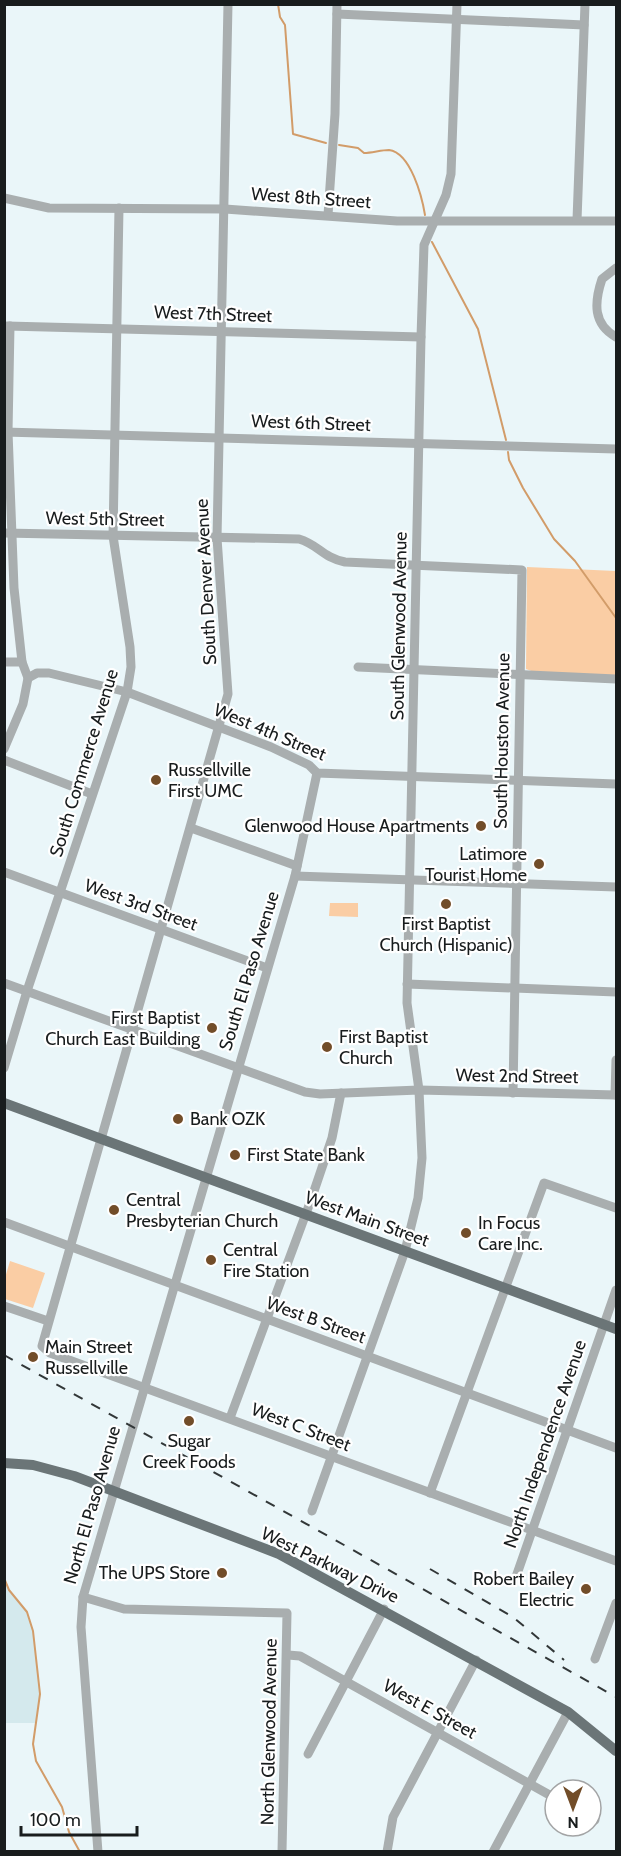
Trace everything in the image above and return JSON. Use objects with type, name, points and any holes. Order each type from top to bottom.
[{"type":"main road","name":"West Main Street","points":[[4,1103],[616,1329]]},
{"type":"main road","name":"West Parkway Drive","points":[[4,1463],[52,1469],[279,1554],[384,1609],[568,1712],[616,1751]]},
{"type":"street","name":"South Denver Avenue","points":[[48,1321],[228,694],[229,679],[217,538],[228,4]]},
{"type":"street","name":"South Glenwood Avenue","points":[[405,1251],[418,1198],[422,1158],[419,1090],[407,1003],[407,984],[424,245],[446,195],[451,174],[457,4]]},
{"type":"street","points":[[577,220],[585,4]]},
{"type":"street","points":[[328,215],[335,114],[337,9],[584,25]]},
{"type":"street","name":"West 8th Street","points":[[4,198],[49,208],[225,209],[397,221],[616,221]]},
{"type":"street","name":"South Commerce Avenue","points":[[4,1068],[27,991],[127,692],[131,667],[113,536],[118,208]]},
{"type":"street","points":[[616,268],[602,279],[596,304],[598,318],[603,327],[616,337]]},
{"type":"street","points":[[4,749],[23,704],[28,678],[22,662],[9,533],[6,432],[7,326]]},
{"type":"street","name":"West 7th Street","points":[[7,326],[421,337]]},
{"type":"street","name":"West 6th Street","points":[[6,432],[218,436],[616,449]]},
{"type":"street","name":"West 5th Street","points":[[9,533],[299,539],[310,542],[330,559],[522,570]]},
{"type":"street","name":"South Houston Avenue","points":[[513,1093],[522,570]]},
{"type":"street","points":[[4,662],[22,662]]},
{"type":"street","points":[[358,667],[616,679]]},
{"type":"street","name":"West 4th Street","points":[[28,678],[37,673],[49,673],[127,692],[272,747],[309,765],[317,774],[616,783]]},
{"type":"street","points":[[4,760],[92,794]]},
{"type":"street","name":"South El Paso Avenue","points":[[205,1177],[296,871],[317,774]]},
{"type":"street","points":[[190,828],[296,871],[616,887]]},
{"type":"street","name":"West 3rd Street","points":[[4,872],[267,968]]},
{"type":"street","name":"West 2nd Street","points":[[4,983],[305,1092],[419,1090],[616,1095]]},
{"type":"street","points":[[407,984],[616,992]]},
{"type":"street","points":[[616,1060],[616,1095]]},
{"type":"street","points":[[230,1418],[332,1138],[341,1093]]},
{"type":"street","name":"North El Paso Avenue","points":[[98,1851],[81,1627],[83,1597],[205,1177]]},
{"type":"street","points":[[430,1493],[544,1183],[616,1208]]},
{"type":"street","name":"West B Street","points":[[4,1222],[616,1448]]},
{"type":"street","points":[[312,1511],[405,1251]]},
{"type":"street","name":"North Independence Avenue","points":[[517,1574],[616,1290]]},
{"type":"street","points":[[4,1306],[48,1321]]},
{"type":"street","name":"West C Street","points":[[48,1321],[42,1346],[50,1353],[616,1561]]},
{"type":"street","name":"North Glenwood Avenue","points":[[83,1597],[124,1609],[287,1613],[288,1655],[282,1851]]},
{"type":"street","points":[[595,1659],[616,1603]]},
{"type":"street","points":[[308,1754],[384,1609]]},
{"type":"street","name":"West E Street","points":[[288,1655],[300,1656],[345,1680],[543,1791]]},
{"type":"street","points":[[387,1851],[393,1817],[476,1660]]},
{"type":"street","points":[[492,1851],[568,1712]]},
{"type":"shaded area","points":[[527,567],[616,571],[616,676],[534,672],[526,669]]},
{"type":"shaded area","points":[[330,903],[358,903],[358,917],[329,916]]},
{"type":"shaded area","points":[[10,1261],[45,1273],[33,1308],[5,1299],[5,1278]]},
{"type":"shaded area","points":[[4,1578],[9,1590],[27,1612],[33,1631],[40,1694],[36,1723],[5,1723]]},
{"type":"waterway","points":[[278,4],[280,17],[285,25],[293,134],[326,143]]},
{"type":"waterway","points":[[339,145],[358,148],[364,153],[389,150],[397,153],[414,177],[425,215]]},
{"type":"waterway","points":[[432,242],[478,329],[506,440]]},
{"type":"waterway","points":[[508,452],[509,460],[523,488],[554,539],[575,561],[616,618]]},
{"type":"waterway","points":[[4,1578],[9,1590],[27,1612],[33,1631],[40,1694],[33,1744],[36,1761],[62,1807],[69,1832],[80,1852]]},
{"type":"railway","points":[[4,1355],[616,1697]]},
{"type":"railway","points":[[430,1569],[513,1617],[564,1660]]},
{"type":"place","name":"Russellville First UMC","points":[[156,780]]},
{"type":"place","name":"Glenwood House Apartments","points":[[481,826]]},
{"type":"place","name":"Latimore Tourist Home","points":[[539,864]]},
{"type":"place","name":"First Baptist Church (Hispanic)","points":[[446,904]]},
{"type":"place","name":"First Baptist Church East Building","points":[[212,1028]]},
{"type":"place","name":"First Baptist Church","points":[[327,1047]]},
{"type":"place","name":"Bank OZK","points":[[178,1119]]},
{"type":"place","name":"First State Bank","points":[[235,1155]]},
{"type":"place","name":"Central Presbyterian Church","points":[[114,1210]]},
{"type":"place","name":"In Focus Care Inc.","points":[[466,1233]]},
{"type":"place","name":"Central Fire Station","points":[[211,1260]]},
{"type":"place","name":"Main Street Russellville","points":[[33,1357]]},
{"type":"place","name":"Sugar Creek Foods","points":[[189,1421]]},
{"type":"place","name":"The UPS Store","points":[[222,1573]]},
{"type":"place","name":"Robert Bailey Electric","points":[[586,1589]]}]
